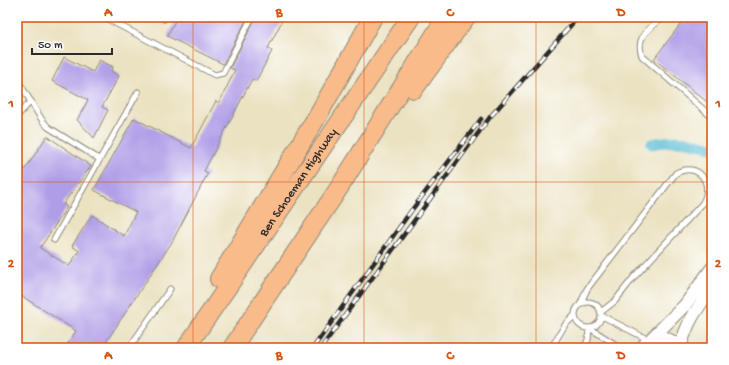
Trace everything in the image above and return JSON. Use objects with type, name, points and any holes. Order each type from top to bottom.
[{"type":"highway","points":[[176,348],[318,115],[373,17]]},
{"type":"highway","name":"Ben Schoeman Highway","points":[[186,348],[411,17]]},
{"type":"highway","points":[[339,188],[466,17]]},
{"type":"highway","points":[[232,348],[339,188],[445,19]]},
{"type":"street","points":[[648,342],[685,305],[712,268]]},
{"type":"street","points":[[648,342],[665,338],[671,340],[679,348],[686,326],[712,288]]},
{"type":"lane","points":[[107,17],[111,21],[216,75],[223,73],[252,17]]},
{"type":"lane","points":[[662,17],[640,41],[639,48],[642,56],[712,116]]},
{"type":"lane","points":[[17,79],[42,120],[48,127],[99,159]]},
{"type":"lane","points":[[54,240],[138,92]]},
{"type":"lane","points":[[17,116],[31,101]]},
{"type":"lane","points":[[551,348],[565,325],[575,316],[587,289],[676,173],[683,169],[691,169],[698,172],[707,184],[708,192],[702,204],[634,277],[615,301],[602,314],[599,324],[590,329]]},
{"type":"lane","points":[[129,348],[170,289]]},
{"type":"lane","points":[[580,305],[588,302],[592,303],[599,308],[602,314],[648,342]]},
{"type":"lane","points":[[575,316],[581,327],[590,329],[621,348]]},
{"type":"lane","points":[[584,348],[588,340],[590,329]]},
{"type":"building","points":[[177,17],[248,17],[223,64],[167,36]]},
{"type":"building","points":[[256,17],[284,17],[268,48],[272,51],[256,81],[252,79],[204,171],[208,173],[172,242],[102,348],[65,348],[76,331],[17,293],[17,175],[20,177],[47,136],[91,166],[63,204],[67,207],[40,248],[69,266],[79,251],[72,246],[92,215],[124,236],[136,212],[94,190],[134,118],[191,148],[216,101],[219,103],[235,70],[230,68]]},
{"type":"building","points":[[686,17],[712,17],[712,106],[654,59]]},
{"type":"building","points":[[64,57],[93,72],[99,60],[113,67],[111,71],[119,76],[102,107],[108,110],[94,138],[77,120],[88,100],[52,81]]},
{"type":"waterway","points":[[652,144],[682,142],[712,148]]},
{"type":"railway","points":[[321,348],[490,117],[578,17]]},
{"type":"railway","points":[[313,348],[411,211],[481,119]]}]
